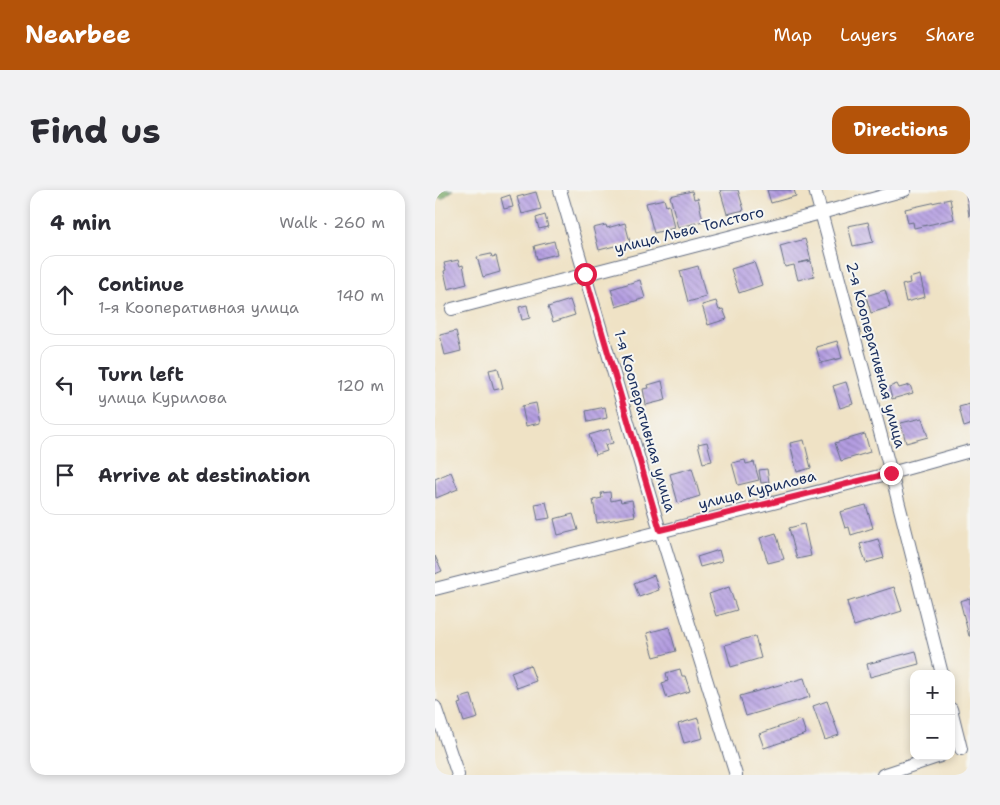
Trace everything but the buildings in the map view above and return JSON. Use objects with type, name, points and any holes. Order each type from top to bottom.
[{"type":"street","name":"1-я Кооперативная улица","points":[[560,190],[660,530],[736,775]]},
{"type":"street","name":"2-я Кооперативная улица","points":[[815,190],[891,473],[941,670]]},
{"type":"street","name":"улица Льва Толстого","points":[[452,309],[905,190]]},
{"type":"street","name":"улица Курилова","points":[[435,589],[660,530],[891,473],[970,451]]},
{"type":"street","points":[[435,707],[458,775]]},
{"type":"street","points":[[952,715],[961,750]]},
{"type":"street","points":[[883,775],[929,760]]},
{"type":"green space","points":[[435,190],[453,190],[442,199],[435,195]]},
{"type":"route","points":[[585,274],[660,530],[891,473]]}]
